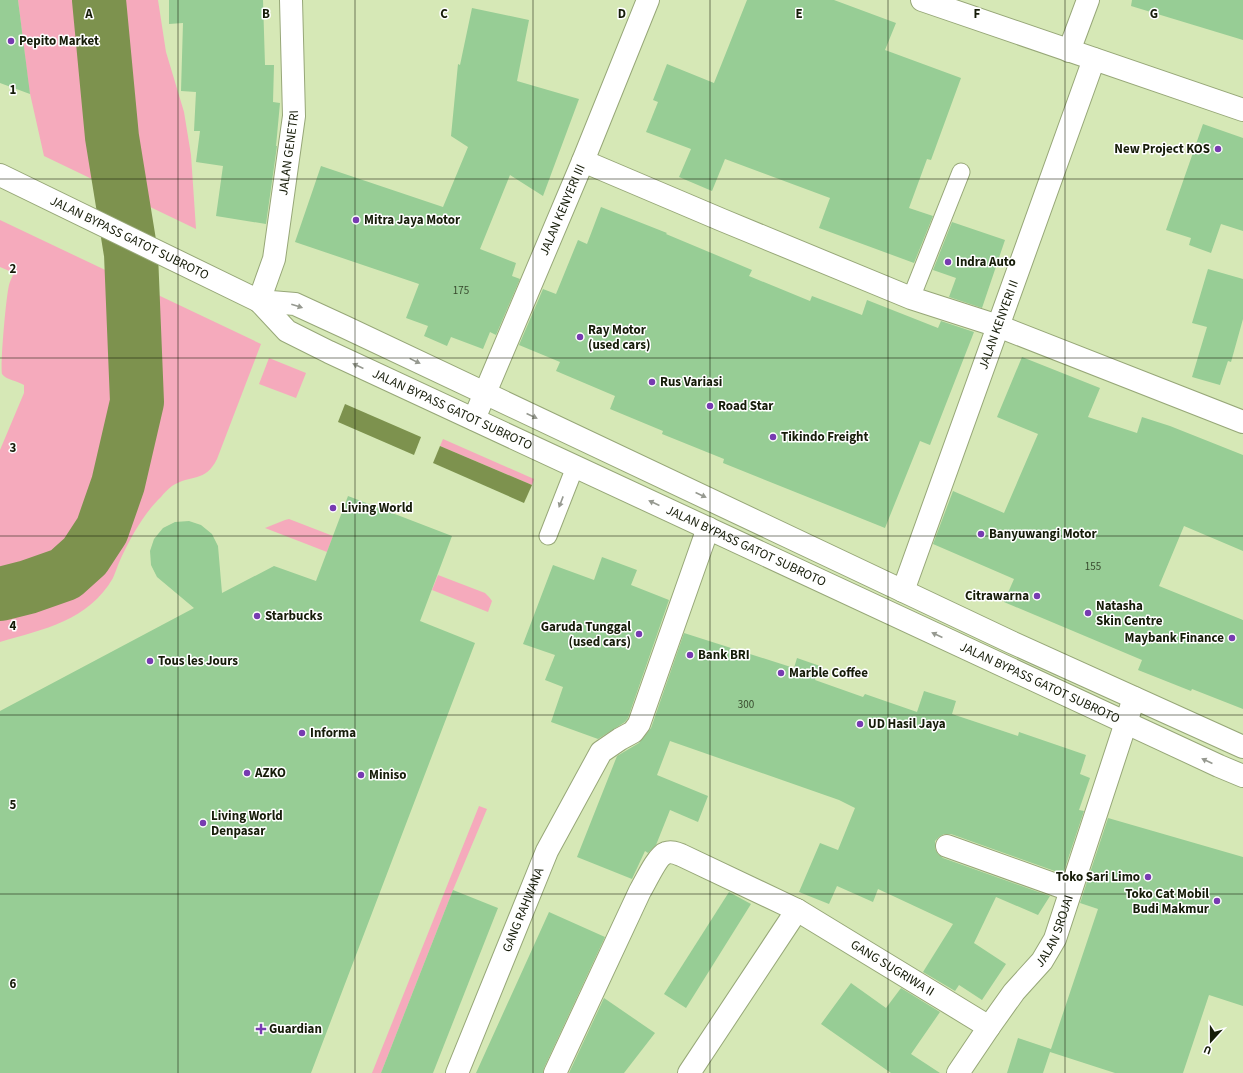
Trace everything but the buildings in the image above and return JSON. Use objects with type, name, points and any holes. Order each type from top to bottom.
[{"type":"main road","name":"JALAN GENETRI","points":[[259,301],[274,259],[294,116],[290,0]]},
{"type":"main road","name":"JALAN KENYERI III","points":[[474,419],[583,161],[648,0]]},
{"type":"main road","points":[[922,0],[1243,110]]},
{"type":"main road","points":[[1069,51],[1088,0]]},
{"type":"main road","name":"JALAN KENYERI II","points":[[904,591],[1094,59]]},
{"type":"main road","points":[[583,161],[911,298],[998,326],[1243,422]]},
{"type":"main road","name":"JALAN BYPASS GATOT SUBROTO","points":[[3,177],[259,301],[295,304],[904,591],[1243,747]]},
{"type":"main road","name":"JALAN BYPASS GATOT SUBROTO","points":[[259,301],[286,331],[411,391],[1243,776]]},
{"type":"main road","name":"GANG RAHWANA","points":[[457,1073],[547,851],[601,752],[633,732],[639,724],[708,528]]},
{"type":"main road","name":"JALAN SROJAI","points":[[958,1073],[989,1026],[1014,992],[1042,960],[1055,939],[1134,698]]},
{"type":"main road","points":[[947,846],[1070,890]]},
{"type":"main road","name":"GANG SUGRIWA II","points":[[555,1073],[640,891],[652,868],[664,853],[674,852],[681,855],[797,910],[989,1026]]},
{"type":"main road","points":[[689,1073],[797,910]]},
{"type":"lane","points":[[911,298],[961,172]]},
{"type":"lane","points":[[548,536],[575,467]]},
{"type":"shaded area","points":[[18,0],[158,0],[166,52],[184,112],[191,155],[196,229],[44,156],[29,89]]},
{"type":"shaded area","points":[[0,220],[261,344],[217,459],[212,467],[208,472],[202,475],[179,482],[172,486],[155,503],[134,534],[120,560],[113,578],[103,593],[78,614],[64,621],[33,633],[0,642],[0,450],[24,393],[24,385],[6,378],[2,374],[6,303],[10,280],[14,273],[0,267]]},
{"type":"shaded area","points":[[269,358],[306,373],[296,398],[259,384]]},
{"type":"shaded area","points":[[345,404],[421,437],[414,455],[338,422]]},
{"type":"shaded area","points":[[443,439],[534,479],[532,485],[440,446]]},
{"type":"shaded area","points":[[440,446],[532,485],[524,503],[433,463]]},
{"type":"shaded area","points":[[289,519],[333,536],[327,552],[265,528]]},
{"type":"shaded area","points":[[438,575],[485,593],[492,601],[488,612],[432,590]]},
{"type":"shaded area","points":[[479,806],[487,809],[453,890],[381,1073],[372,1073]]},
{"type":"waterway","points":[[0,594],[28,587],[65,574],[85,556],[102,530],[118,484],[137,402],[131,254],[112,137],[99,0]]},
{"type":"place","name":"Pepito Market","points":[[11,41]]},
{"type":"place","name":"New Project KOS","points":[[1218,149]]},
{"type":"place","name":"Mitra Jaya Motor","points":[[356,220]]},
{"type":"place","name":"Indra Auto","points":[[948,262]]},
{"type":"place","name":"Ray Motor (used cars)","points":[[580,337]]},
{"type":"place","name":"Rus Variasi","points":[[652,382]]},
{"type":"place","name":"Road Star","points":[[710,406]]},
{"type":"place","name":"Tikindo Freight","points":[[773,437]]},
{"type":"place","name":"Living World","points":[[333,508]]},
{"type":"place","name":"Banyuwangi Motor","points":[[981,534]]},
{"type":"place","name":"Citrawarna","points":[[1037,596]]},
{"type":"place","name":"Natasha Skin Centre","points":[[1088,613]]},
{"type":"place","name":"Starbucks","points":[[257,616]]},
{"type":"place","name":"Garuda Tunggal (used cars)","points":[[639,634]]},
{"type":"place","name":"Maybank Finance","points":[[1232,638]]},
{"type":"place","name":"Bank BRI","points":[[690,655]]},
{"type":"place","name":"Tous les Jours","points":[[150,661]]},
{"type":"place","name":"Marble Coffee","points":[[781,673]]},
{"type":"place","name":"UD Hasil Jaya","points":[[860,724]]},
{"type":"place","name":"Informa","points":[[302,733]]},
{"type":"place","name":"AZKO","points":[[247,773]]},
{"type":"place","name":"Miniso","points":[[361,775]]},
{"type":"place","name":"Living World Denpasar","points":[[203,823]]},
{"type":"place","name":"Toko Sari Limo","points":[[1148,877]]},
{"type":"place","name":"Toko Cat Mobil Budi Makmur","points":[[1217,901]]},
{"type":"place","name":"Guardian","points":[[261,1029]]}]
